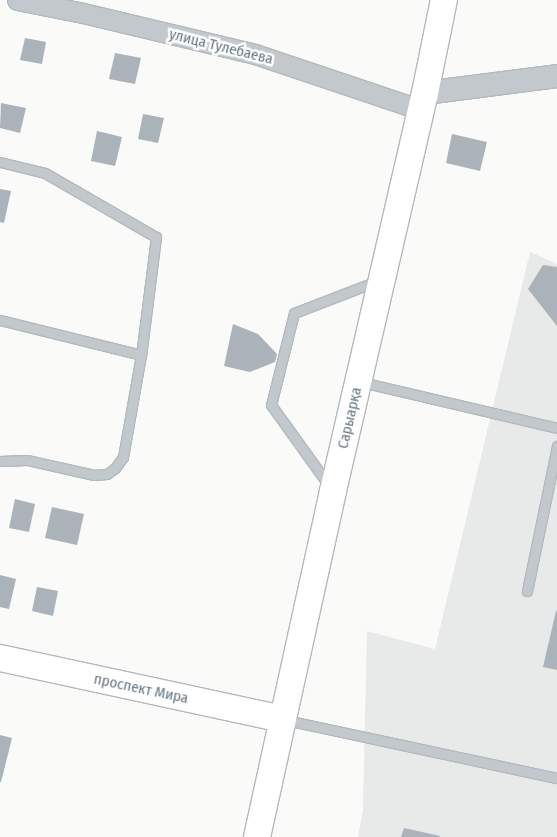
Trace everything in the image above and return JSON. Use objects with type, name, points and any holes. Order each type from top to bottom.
[{"type":"main road","name":"Сарыарқа","points":[[257,837],[333,491],[423,101],[444,0]]},
{"type":"main road","name":"проспект Мира","points":[[0,658],[283,719]]},
{"type":"street","name":"улица Тулебаева","points":[[16,0],[83,13],[256,54],[423,101]]},
{"type":"street","points":[[423,101],[557,76]]},
{"type":"lane","points":[[0,162],[45,173],[156,237],[141,355],[123,457],[116,468],[106,474],[94,475],[27,460],[0,461]]},
{"type":"lane","points":[[333,491],[272,405],[294,313],[383,279]]},
{"type":"lane","points":[[0,320],[141,355]]},
{"type":"lane","points":[[359,382],[557,428]]},
{"type":"lane","points":[[527,591],[557,446]]},
{"type":"lane","points":[[283,719],[557,778]]},
{"type":"shaded area","points":[[530,252],[557,264],[557,837],[358,837],[363,811],[367,631],[435,649]]},
{"type":"building","points":[[25,38],[46,42],[42,64],[20,60]]},
{"type":"building","points":[[115,53],[141,58],[135,84],[109,79]]},
{"type":"building","points":[[1,103],[26,108],[20,133],[0,128]]},
{"type":"building","points":[[143,114],[164,118],[158,143],[138,139]]},
{"type":"building","points":[[97,131],[122,137],[115,166],[91,161]]},
{"type":"building","points":[[452,134],[487,142],[480,171],[446,163]]},
{"type":"building","points":[[0,189],[11,191],[4,223],[0,222]]},
{"type":"building","points":[[543,265],[557,267],[557,326],[528,289]]},
{"type":"building","points":[[233,324],[258,334],[277,354],[275,362],[250,372],[224,366]]},
{"type":"building","points":[[15,499],[35,504],[29,532],[9,528]]},
{"type":"building","points":[[52,507],[84,514],[77,545],[45,538]]},
{"type":"building","points":[[0,575],[16,579],[9,609],[0,607]]},
{"type":"building","points":[[37,587],[58,591],[53,616],[32,611]]},
{"type":"building","points":[[557,611],[557,670],[543,667]]},
{"type":"building","points":[[0,735],[12,738],[1,782],[0,782]]},
{"type":"building","points":[[404,828],[440,836],[440,837],[401,837]]}]
